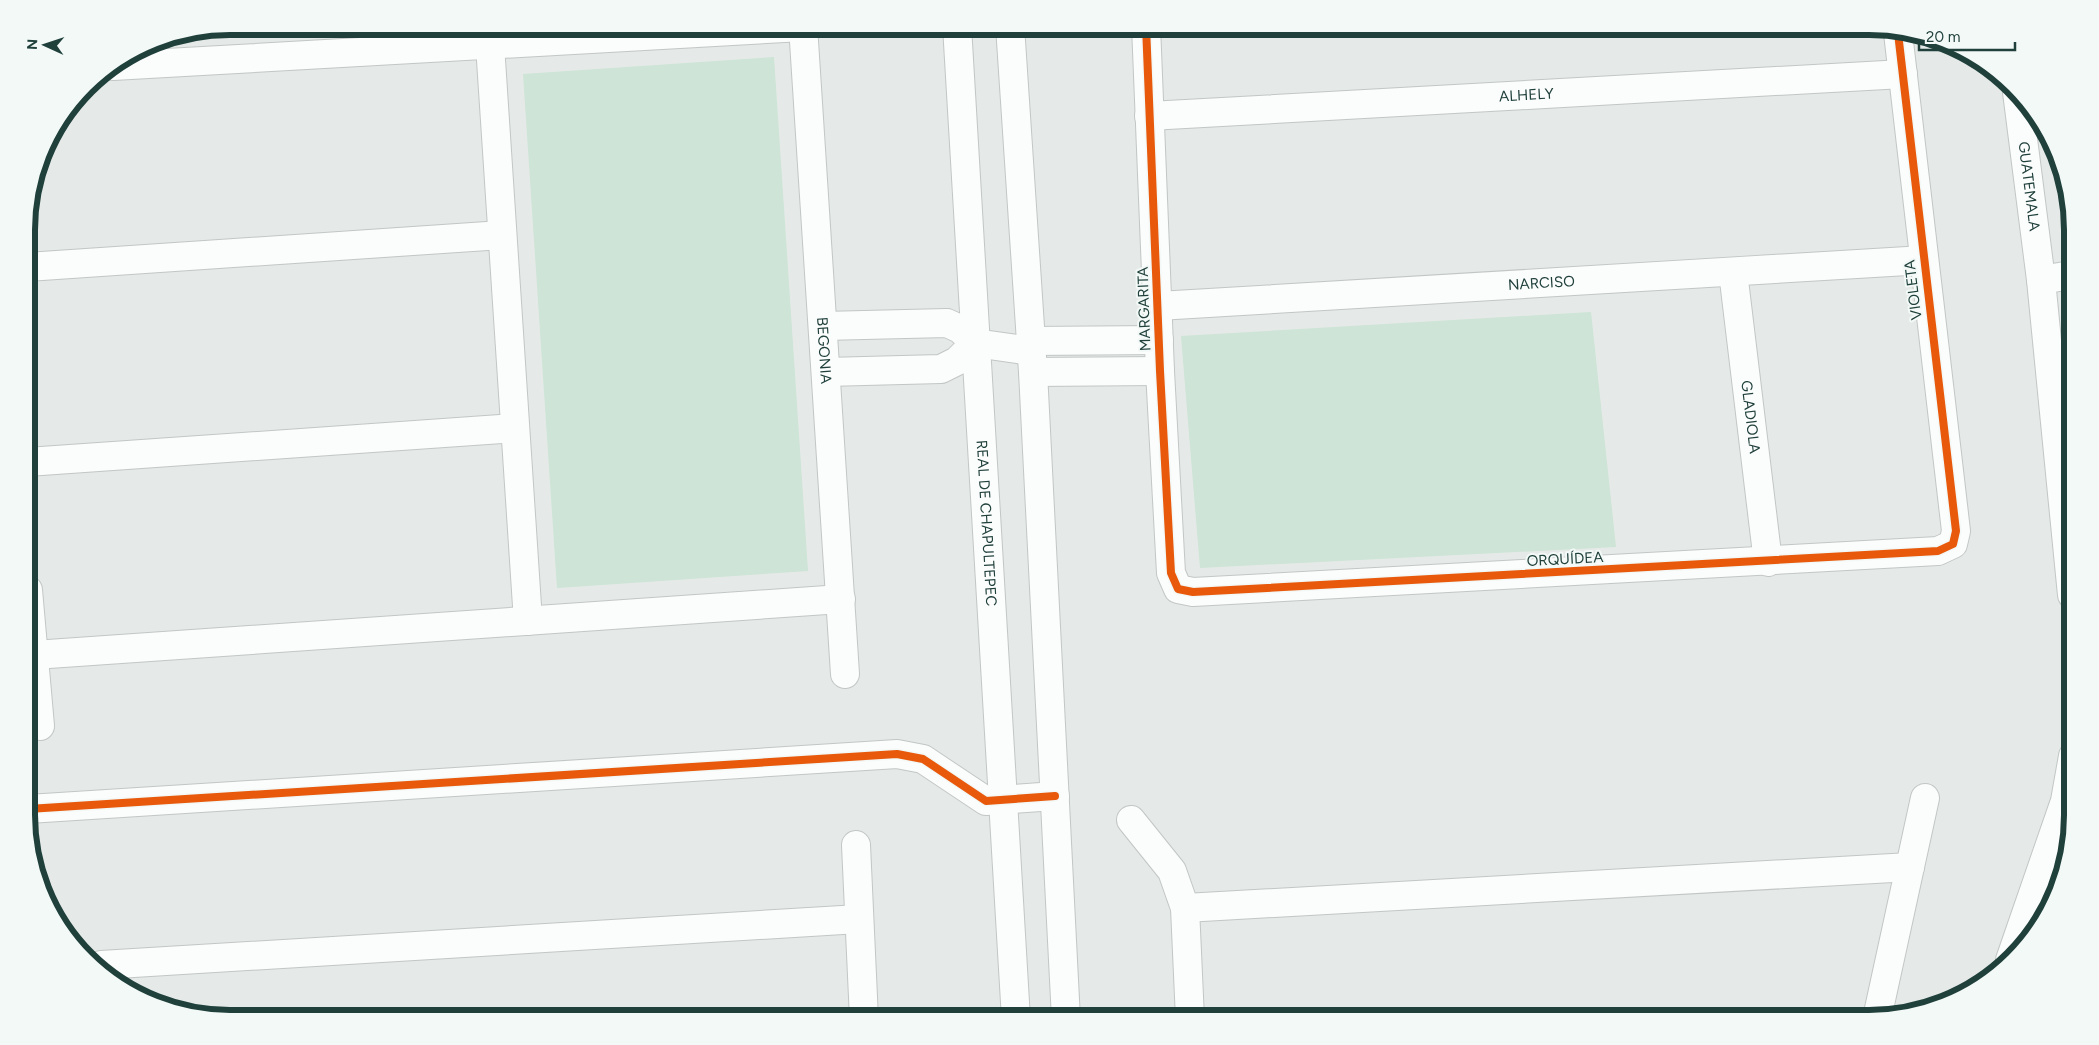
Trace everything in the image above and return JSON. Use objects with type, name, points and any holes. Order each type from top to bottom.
[{"type":"street","points":[[126,65],[655,35]]},
{"type":"street","name":"BEGONIA","points":[[804,35],[845,674]]},
{"type":"street","name":"REAL DE CHAPULTEPEC","points":[[958,35],[1016,1010]]},
{"type":"street","points":[[1011,35],[1032,355],[1066,1010]]},
{"type":"street","name":"MARGARITA","points":[[1146,35],[1160,371],[1171,573],[1178,589]]},
{"type":"street","name":"VIOLETA","points":[[1899,38],[1956,531],[1953,544]]},
{"type":"street","points":[[490,45],[528,621]]},
{"type":"street","name":"ALHELY","points":[[1149,116],[1903,74]]},
{"type":"street","name":"GUATEMALA","points":[[2019,104],[2041,280],[2064,514]]},
{"type":"street","points":[[35,266],[502,235]]},
{"type":"street","name":"NARCISO","points":[[1158,306],[1924,260]]},
{"type":"street","name":"GLADIOLA","points":[[1733,272],[1768,562]]},
{"type":"street","points":[[2041,280],[2064,276]]},
{"type":"street","points":[[823,326],[947,323],[960,329],[975,344],[1032,355],[1160,371]]},
{"type":"street","points":[[1032,355],[1159,340]]},
{"type":"street","points":[[826,372],[940,369],[957,361],[975,344]]},
{"type":"street","points":[[35,461],[515,428]]},
{"type":"street","name":"ORQUÍDEA","points":[[1178,589],[1193,592],[1768,562],[1938,551],[1953,544]]},
{"type":"street","points":[[35,656],[841,599]]},
{"type":"street","points":[[35,668],[40,726]]},
{"type":"street","points":[[35,809],[898,754],[923,759],[986,801],[1054,796]]},
{"type":"street","points":[[1879,1010],[1925,798]]},
{"type":"street","points":[[2015,945],[2064,801]]},
{"type":"street","points":[[1131,820],[1172,871],[1185,908],[1190,1010]]},
{"type":"street","points":[[856,845],[864,1010]]},
{"type":"street","points":[[1185,908],[1910,867]]},
{"type":"street","points":[[104,965],[859,919]]},
{"type":"green space","points":[[774,57],[808,571],[557,588],[523,74]]},
{"type":"green space","points":[[1591,312],[1616,547],[1200,568],[1181,336]]},
{"type":"cycle path","points":[[1146,35],[1160,371],[1171,573],[1178,589],[1193,592],[1938,551],[1953,544],[1956,531],[1899,38]]},
{"type":"cycle path","points":[[35,809],[897,754],[923,759],[986,801],[1055,796]]}]
